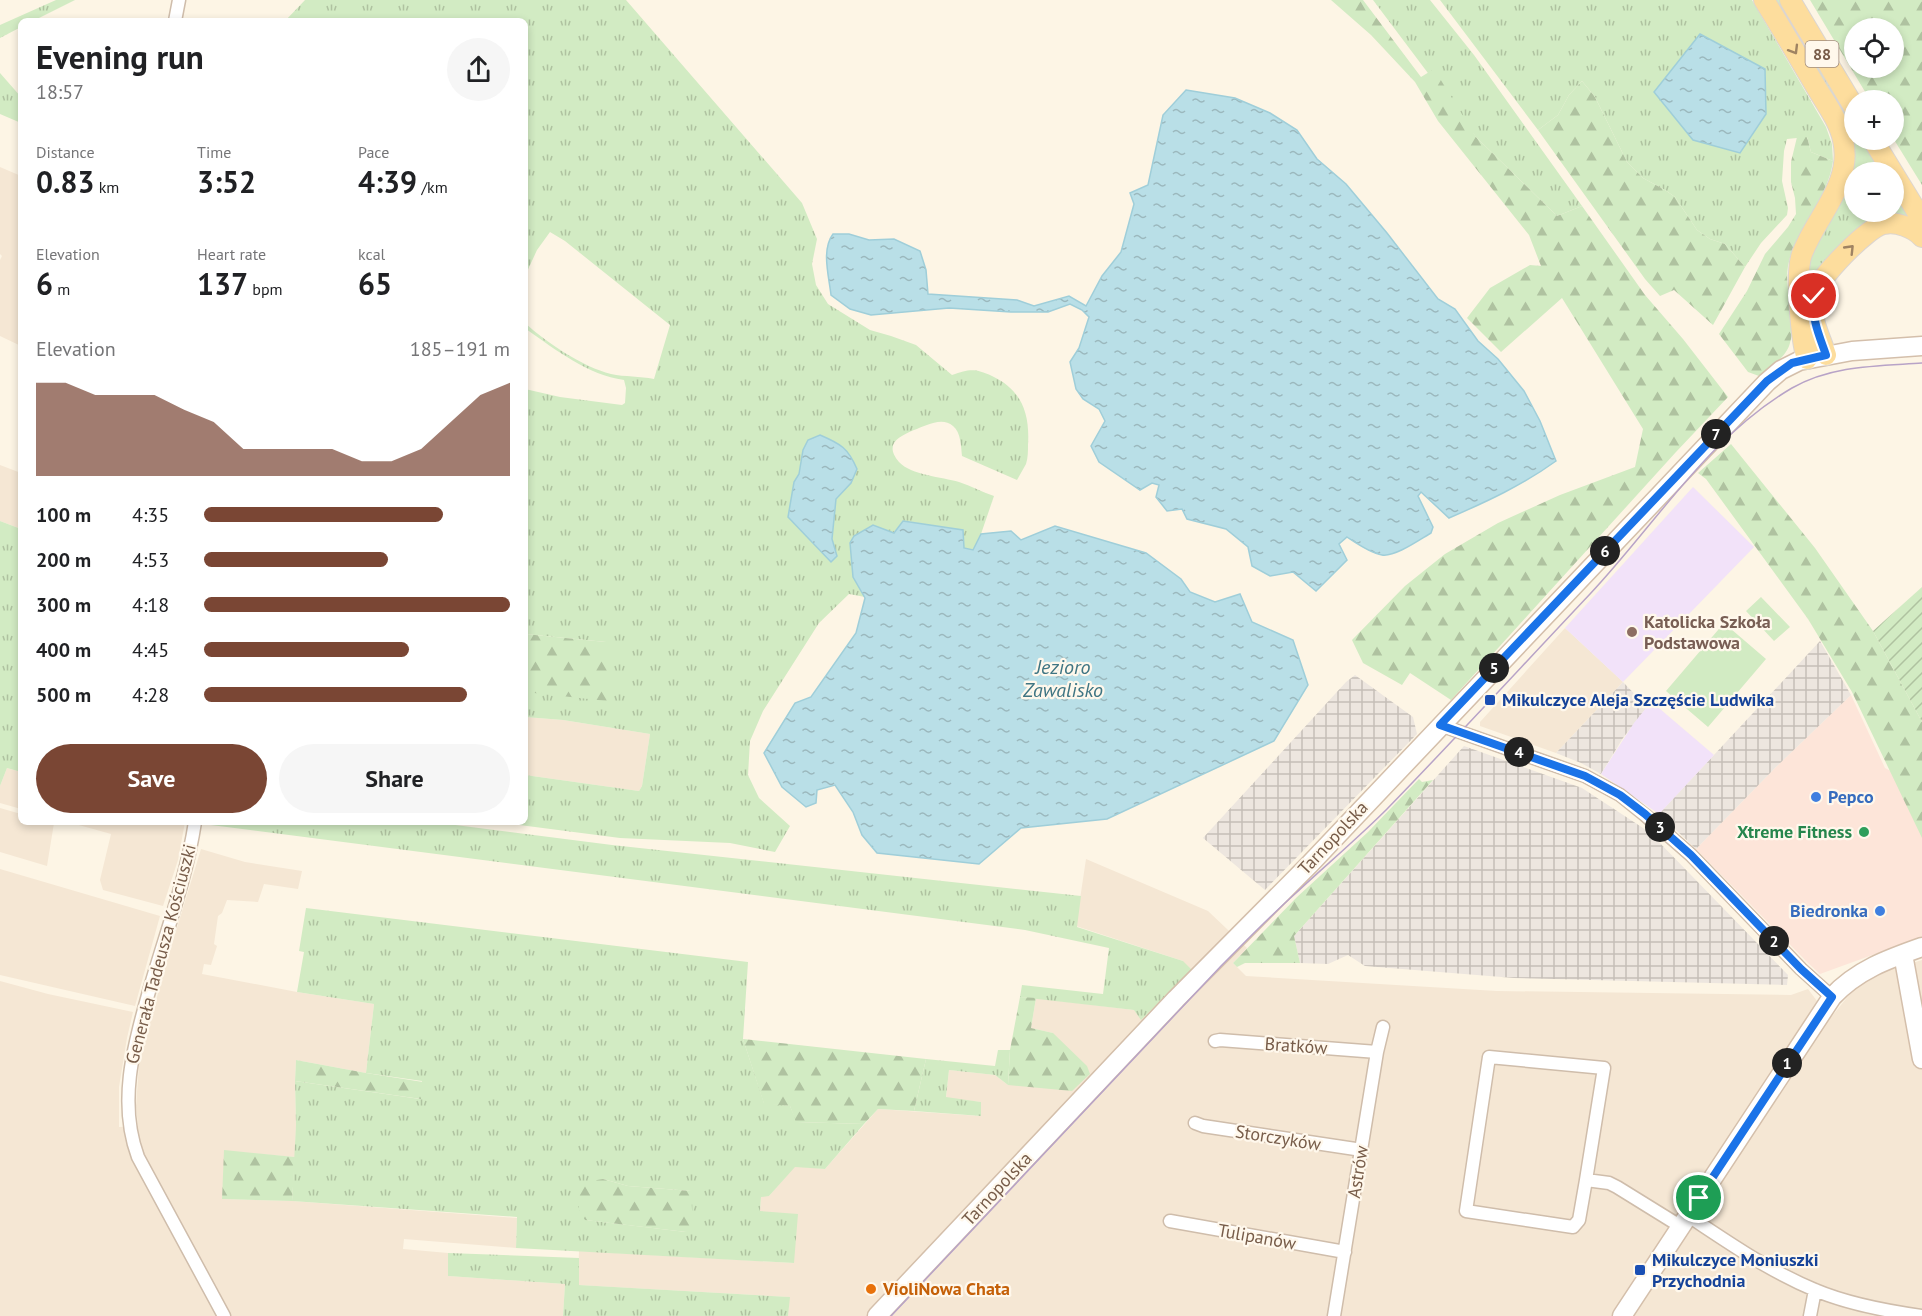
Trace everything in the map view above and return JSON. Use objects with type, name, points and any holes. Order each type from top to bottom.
[{"type":"main road","points":[[1764,0],[1830,110],[1844,141],[1844,168],[1838,187],[1805,247],[1799,265],[1803,333],[1799,361],[1852,351],[1922,346]]},
{"type":"main road","name":"88","points":[[1790,0],[1844,90]]},
{"type":"main road","name":"88","points":[[1803,0],[1857,90]]},
{"type":"main road","points":[[1879,150],[1922,220]]},
{"type":"main road","points":[[1893,150],[1922,198]]},
{"type":"main road","points":[[1826,355],[1814,322],[1812,305],[1817,286],[1824,277],[1869,230],[1884,223],[1900,224],[1922,237]]},
{"type":"main road","name":"Tarnopolska","points":[[877,1316],[1208,965],[1284,890],[1738,410],[1773,376],[1799,361]]},
{"type":"main road","points":[[1622,1316],[1832,997],[1854,976],[1922,947]]},
{"type":"main road","points":[[1903,954],[1922,1059]]},
{"type":"street","points":[[176,18],[179,0]]},
{"type":"street","points":[[1440,725],[1585,776],[1620,795],[1691,855],[1801,969],[1832,997]]},
{"type":"street","name":"Generała Tadeusza Kościuszki","points":[[194,825],[187,863],[136,1037],[129,1075],[129,1111],[132,1136],[138,1157],[224,1316]]},
{"type":"street","name":"Astrów","points":[[1334,1316],[1383,1027]]},
{"type":"street","name":"Bratków","points":[[1215,1041],[1377,1052]]},
{"type":"street","points":[[1489,1057],[1604,1068],[1586,1180],[1579,1220],[1573,1227],[1466,1211],[1489,1057]]},
{"type":"street","name":"Storczyków","points":[[1195,1123],[1362,1150]]},
{"type":"street","points":[[1586,1180],[1609,1183],[1815,1290],[1877,1309],[1922,1316]]},
{"type":"street","name":"Tulipanów","points":[[1170,1221],[1345,1252]]},
{"type":"street","points":[[1810,1316],[1815,1290]]},
{"type":"shaded area","points":[[0,167],[18,175],[18,345],[0,336],[0,260],[2,256],[0,254]]},
{"type":"shaded area","points":[[0,465],[18,472],[18,528],[0,521]]},
{"type":"shaded area","points":[[1693,487],[1754,547],[1623,682],[1565,628]]},
{"type":"shaded area","points":[[1565,628],[1623,682],[1556,753],[1480,726],[1480,722]]},
{"type":"shaded area","points":[[1820,641],[1851,695],[1696,849],[1659,814]]},
{"type":"shaded area","points":[[1355,675],[1413,717],[1417,734],[1265,890],[1203,838],[1346,682]]},
{"type":"shaded area","points":[[1623,682],[1647,707],[1623,738],[1601,774],[1556,753]]},
{"type":"shaded area","points":[[1851,695],[1885,768],[1908,780],[1922,809],[1922,937],[1820,974],[1696,849]]},
{"type":"shaded area","points":[[1653,703],[1714,755],[1659,814],[1601,774],[1634,723]]},
{"type":"shaded area","points":[[528,717],[563,720],[650,734],[642,786],[639,791],[528,775]]},
{"type":"shaded area","points":[[1464,746],[1582,788],[1643,828],[1788,975],[1787,985],[1514,978],[1365,966],[1348,955],[1328,964],[1300,963],[1294,936]]},
{"type":"shaded area","points":[[7,768],[18,771],[18,808],[0,803],[0,786]]},
{"type":"shaded area","points":[[0,808],[18,813],[18,825],[54,825],[47,866],[0,852]]},
{"type":"shaded area","points":[[79,825],[184,825],[178,860],[163,906],[103,890],[100,880],[111,834]]},
{"type":"shaded area","points":[[201,849],[245,862],[302,871],[298,889],[264,884],[258,902],[227,900],[222,913],[218,916],[214,944],[217,946],[211,965],[204,964],[202,974],[374,1004],[366,1073],[296,1060],[295,1157],[225,1151],[222,1199],[292,1201],[517,1218],[516,1248],[404,1239],[403,1249],[448,1253],[448,1276],[565,1284],[563,1316],[0,1316],[0,981],[133,1012],[119,1087],[119,1127],[138,1126],[136,1106],[139,1064],[165,967]]},
{"type":"shaded area","points":[[1086,859],[1208,911],[1247,948],[1233,963],[1246,976],[1497,991],[1791,995],[1808,989],[1828,1021],[1858,984],[1880,973],[1922,960],[1922,1316],[788,1316],[789,1297],[578,1285],[579,1251],[794,1263],[760,1211],[761,1196],[769,1196],[795,1166],[825,1169],[878,1109],[980,1116],[981,1102],[946,1098],[949,1070],[995,1075],[1008,1085],[1053,1033],[1031,1028],[1036,998],[1134,1010],[1183,961],[1076,926]]},
{"type":"shaded area","points":[[0,869],[160,916],[135,1006],[0,975]]},
{"type":"green space","points":[[56,0],[75,0],[39,18],[18,18],[18,29],[0,38],[0,25]]},
{"type":"green space","points":[[305,0],[626,0],[802,203],[817,239],[812,264],[816,285],[828,304],[870,330],[916,345],[952,375],[976,371],[992,376],[1011,388],[1022,404],[1027,423],[1028,452],[1027,462],[1017,480],[962,456],[958,432],[949,423],[928,424],[903,435],[895,442],[893,450],[895,456],[899,462],[911,470],[959,482],[994,496],[973,550],[963,548],[963,530],[904,521],[853,577],[865,597],[849,594],[819,623],[763,711],[750,741],[748,775],[759,798],[790,826],[775,852],[730,843],[620,838],[519,825],[528,825],[528,775],[639,791],[642,786],[650,734],[563,720],[528,717],[528,690],[606,642],[528,634],[528,390],[560,397],[622,405],[625,403],[626,388],[624,380],[585,367],[528,330],[528,325],[554,346],[600,371],[654,379],[670,325],[565,241],[550,232],[537,250],[528,270],[528,18],[288,18]],"holes":[[[820,435],[839,444],[847,451],[857,469],[851,483],[836,499],[832,539],[837,556],[831,561],[788,517],[794,482],[799,474],[803,450],[808,440]]]},
{"type":"green space","points":[[1331,0],[1363,0],[1421,77],[1434,69],[1476,137],[1557,216],[1582,206],[1645,295],[1728,397],[1451,700],[1410,673],[1402,685],[1363,663],[1352,640],[1405,586],[1445,554],[1498,523],[1560,495],[1635,467],[1643,429],[1562,298],[1501,352],[1467,318],[1490,288],[1530,265],[1541,266],[1529,235],[1438,121],[1415,82],[1371,35]]},
{"type":"green space","points":[[1373,0],[1430,0],[1474,55],[1582,206],[1557,216],[1476,137]]},
{"type":"green space","points":[[1440,0],[1752,0],[1826,127],[1832,144],[1833,161],[1811,152],[1807,137],[1787,139],[1782,181],[1788,208],[1787,215],[1761,243],[1745,267],[1725,244],[1710,239],[1697,230],[1675,197],[1643,178],[1627,162],[1595,97],[1582,81],[1569,95],[1558,115],[1538,130]]},
{"type":"green space","points":[[1770,0],[1782,0],[1844,103],[1844,150],[1872,150],[1880,162],[1847,162]]},
{"type":"green space","points":[[1810,0],[1922,0],[1922,185],[1900,150],[1904,150],[1904,90],[1864,90],[1857,78],[1904,78],[1904,18],[1844,18],[1844,57]]},
{"type":"green space","points":[[0,73],[18,94],[18,122],[0,114]]},
{"type":"green space","points":[[1582,81],[1595,97],[1627,162],[1643,178],[1675,197],[1697,230],[1710,239],[1725,244],[1745,267],[1713,325],[1674,290],[1660,296],[1645,279],[1538,130],[1558,115],[1569,95]]},
{"type":"green space","points":[[1797,137],[1807,137],[1811,152],[1833,161],[1825,189],[1797,239],[1788,266],[1792,324],[1790,343],[1782,357],[1759,376],[1748,372],[1719,334],[1747,291],[1765,254],[1796,214],[1791,182],[1791,162]]},
{"type":"green space","points":[[1844,177],[1844,222],[1887,222],[1809,295],[1803,269]]},
{"type":"green space","points":[[1904,205],[1914,223],[1904,221]]},
{"type":"green space","points":[[1731,444],[1815,548],[1873,631],[1922,722],[1922,838],[1852,692],[1808,619],[1706,479],[1698,473]]},
{"type":"green space","points":[[0,521],[18,528],[18,771],[7,768],[0,786]]},
{"type":"green space","points":[[1922,587],[1922,722],[1873,631]]},
{"type":"green space","points":[[1761,597],[1790,627],[1774,641],[1746,611]]},
{"type":"green space","points":[[1724,623],[1766,659],[1708,727],[1666,691]]},
{"type":"green space","points":[[528,634],[606,642],[612,645],[611,695],[607,701],[528,692]]},
{"type":"green space","points":[[1419,779],[1422,782],[1433,780],[1294,936],[1300,963],[1245,963],[1237,967],[1233,963],[1297,897],[1368,832]]},
{"type":"green space","points":[[211,825],[455,825],[612,845],[1081,896],[1077,927],[1183,961],[1192,970],[1141,1020],[1134,1010],[1020,997],[1022,985],[1103,994],[1109,948],[1025,930]]},
{"type":"green space","points":[[306,908],[748,962],[743,1039],[764,1103],[790,1106],[797,1122],[864,1124],[825,1169],[795,1167],[769,1196],[761,1197],[760,1211],[798,1214],[794,1263],[516,1248],[517,1217],[292,1201],[296,1125],[295,1081],[420,1099],[422,1081],[366,1073],[374,1004],[297,992],[304,952],[299,951]],"holes":[[[603,1179],[628,1186],[691,1191],[686,1232],[586,1220]]]},
{"type":"green space","points":[[1020,997],[1036,998],[1031,1028],[1053,1033],[1087,1066],[1090,1074],[1072,1091],[1008,1085],[1010,1050]]},
{"type":"green space","points":[[743,1039],[926,1059],[914,1111],[878,1109],[864,1124],[796,1122],[790,1106],[764,1104]]},
{"type":"green space","points":[[998,1050],[1010,1050],[1008,1085],[995,1075],[949,1070],[946,1097],[981,1102],[981,1116],[914,1111],[926,1059],[995,1066]]},
{"type":"green space","points":[[296,1060],[423,1082],[421,1099],[295,1081]]},
{"type":"green space","points":[[224,1150],[295,1157],[292,1201],[222,1199]]},
{"type":"green space","points":[[603,1179],[628,1186],[691,1191],[693,1228],[686,1232],[585,1220],[579,1210],[579,1185]]},
{"type":"green space","points":[[448,1253],[579,1258],[579,1285],[790,1297],[788,1316],[563,1316],[565,1284],[448,1276]]},
{"type":"water","points":[[1700,34],[1765,69],[1766,114],[1740,153],[1693,140],[1654,92]]},
{"type":"water","points":[[1186,90],[1235,98],[1270,113],[1297,130],[1317,159],[1346,184],[1438,299],[1455,309],[1478,341],[1498,359],[1524,391],[1540,421],[1556,461],[1517,485],[1449,518],[1421,492],[1418,496],[1433,527],[1431,533],[1387,555],[1363,548],[1347,537],[1339,544],[1347,560],[1316,591],[1293,572],[1270,576],[1252,566],[1248,547],[1226,529],[1187,519],[1182,509],[1167,511],[1156,497],[1159,485],[1152,483],[1140,490],[1099,462],[1091,446],[1105,421],[1099,409],[1083,399],[1076,389],[1070,362],[1079,348],[1089,317],[1082,310],[1070,304],[1048,312],[949,308],[871,315],[850,309],[831,295],[827,263],[829,240],[833,234],[849,234],[869,240],[894,239],[920,251],[926,270],[928,294],[1017,300],[1034,306],[1069,296],[1086,306],[1102,276],[1121,252],[1134,204],[1130,193],[1148,185],[1163,115]]},
{"type":"water","points":[[820,435],[843,448],[857,469],[851,483],[836,499],[832,539],[837,556],[831,562],[788,517],[803,450],[808,440]]},
{"type":"water","name":"Jezioro Zawalisko","points":[[903,521],[963,530],[964,548],[973,550],[981,534],[1011,531],[1021,540],[1055,526],[1146,553],[1181,579],[1190,592],[1215,602],[1240,594],[1252,622],[1293,640],[1308,685],[1274,741],[1107,819],[1021,828],[979,864],[877,853],[862,835],[853,812],[835,785],[817,790],[816,803],[806,807],[782,787],[764,753],[795,703],[811,697],[856,633],[865,598],[853,577],[850,543],[854,536],[873,525],[894,533]]},
{"type":"tram line","points":[[891,1316],[1221,966],[1376,820],[1438,756],[1590,594],[1684,484],[1734,431],[1762,408],[1807,380],[1856,368],[1922,363]]},
{"type":"place","name":"Katolicka Szkoła Podstawowa","points":[[1632,632]]},
{"type":"place","name":"Mikulczyce Aleja Szczęście Ludwika","points":[[1490,700]]},
{"type":"place","name":"Pepco","points":[[1816,797]]},
{"type":"place","name":"Xtreme Fitness","points":[[1864,832]]},
{"type":"place","name":"Biedronka","points":[[1880,911]]},
{"type":"place","name":"Mikulczyce Moniuszki Przychodnia","points":[[1640,1270]]},
{"type":"place","name":"VioliNowa Chata","points":[[871,1289]]},
{"type":"route","points":[[1699,1198],[1832,997],[1801,969],[1691,855],[1620,795],[1585,776],[1440,725],[1767,381],[1792,363],[1826,355],[1814,322],[1812,305],[1814,296]]}]
